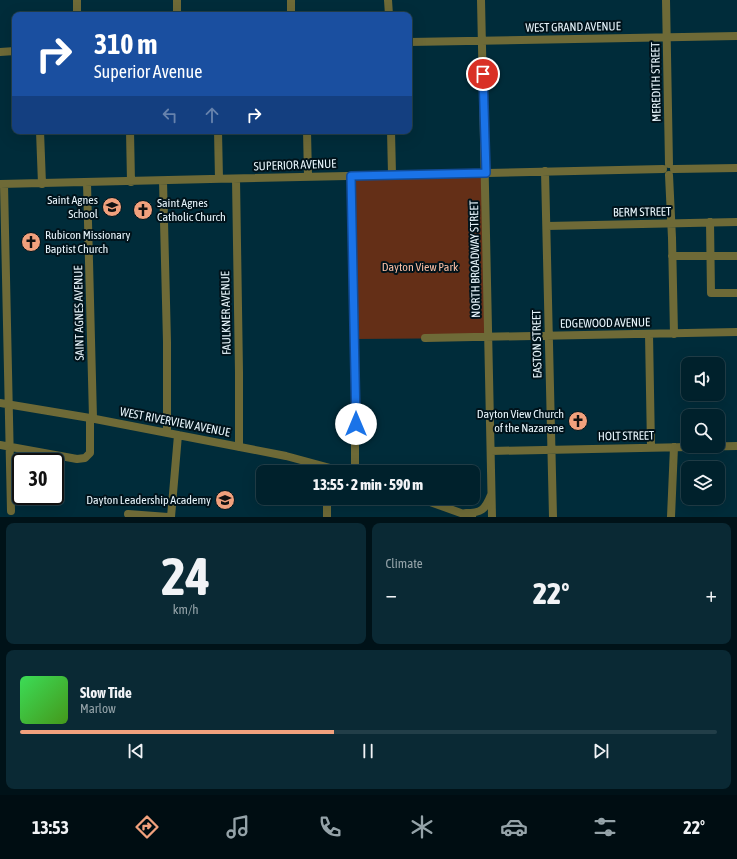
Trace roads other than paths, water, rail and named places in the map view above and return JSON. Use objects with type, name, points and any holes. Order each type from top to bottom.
[{"type":"street","points":[[77,0],[77,12]]},
{"type":"street","points":[[177,0],[177,12]]},
{"type":"street","points":[[291,0],[291,12]]},
{"type":"street","points":[[388,0],[389,12]]},
{"type":"street","name":"NORTH BROADWAY STREET","points":[[481,0],[486,173],[492,517]]},
{"type":"street","name":"MEREDITH STREET","points":[[666,0],[674,334]]},
{"type":"street","name":"WEST GRAND AVENUE","points":[[412,42],[737,36]]},
{"type":"street","points":[[0,52],[12,51]]},
{"type":"street","points":[[40,134],[42,184]]},
{"type":"street","points":[[130,134],[131,182]]},
{"type":"street","points":[[218,134],[218,179]]},
{"type":"street","points":[[307,134],[308,176]]},
{"type":"street","points":[[391,134],[392,174]]},
{"type":"street","name":"SUPERIOR AVENUE","points":[[2,184],[131,182],[392,174],[737,168]]},
{"type":"street","name":"EASTON STREET","points":[[545,171],[553,517]]},
{"type":"street","points":[[351,176],[356,465]]},
{"type":"street","name":"FAULKNER AVENUE","points":[[236,179],[240,415],[239,447]]},
{"type":"street","points":[[163,181],[167,342],[167,433]]},
{"type":"street","name":"SAINT AGNES AVENUE","points":[[10,446],[77,459],[85,458],[90,453],[91,418],[88,182]]},
{"type":"street","points":[[2,184],[4,404],[10,446],[11,511]]},
{"type":"street","points":[[710,222],[711,293],[737,293]]},
{"type":"street","name":"BERM STREET","points":[[546,226],[737,222]]},
{"type":"street","points":[[672,256],[737,256]]},
{"type":"street","name":"EDGEWOOD AVENUE","points":[[425,338],[488,338],[737,332]]},
{"type":"street","points":[[649,334],[651,447]]},
{"type":"street","name":"WEST RIVERVIEW AVENUE","points":[[4,404],[91,418],[292,457],[315,465]]},
{"type":"street","points":[[128,514],[170,517],[178,435]]},
{"type":"street","points":[[0,445],[10,446]]},
{"type":"street","name":"HOLT STREET","points":[[491,451],[737,446]]},
{"type":"street","points":[[671,517],[674,447]]},
{"type":"street","points":[[462,513],[477,513],[482,510],[488,504],[492,493]]},
{"type":"street","points":[[327,505],[327,517]]},
{"type":"street","points":[[439,505],[472,517]]},
{"type":"place","name":"Saint Agnes School","points":[[112,207]]},
{"type":"place","name":"Saint Agnes Catholic Church","points":[[143,210]]},
{"type":"place","name":"Rubicon Missionary Baptist Church","points":[[31,242]]},
{"type":"place","name":"Dayton View Church of the Nazarene","points":[[578,421]]},
{"type":"place","name":"Dayton Leadership Academy","points":[[225,500]]},
{"type":"park label","name":"Dayton View Park","points":[[420,267]]}]
